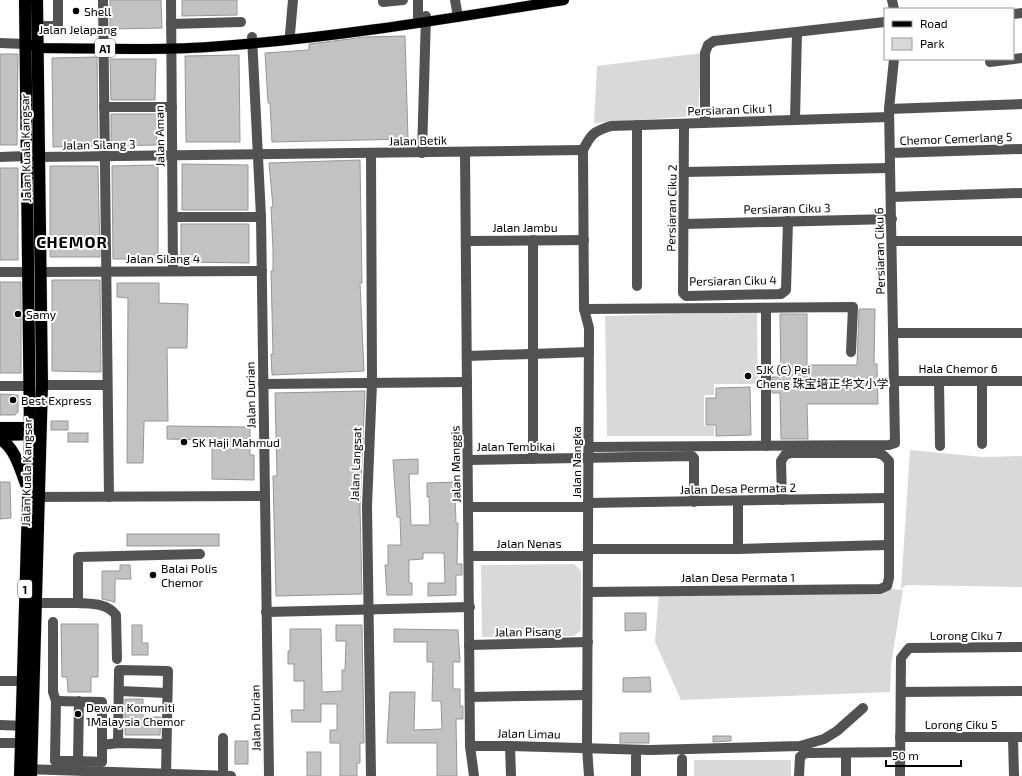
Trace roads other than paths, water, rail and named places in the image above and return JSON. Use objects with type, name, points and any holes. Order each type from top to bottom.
[{"type":"highway","name":"Jalan Kuala Kangsar","points":[[25,0],[29,386],[35,431]]},
{"type":"highway","name":"Jalan Kuala Kangsar","points":[[26,773],[32,495],[35,431],[42,385],[37,0]]},
{"type":"highway","points":[[0,439],[8,446],[17,459],[32,495]]},
{"type":"highway","name":"Jalan Kuala Kangsar","points":[[28,681],[36,603],[32,495]]},
{"type":"main road","name":"Jalan Jelapang","points":[[458,14],[528,0]]},
{"type":"main road","name":"Jalan Jelapang","points":[[252,40],[564,0]]},
{"type":"main road","name":"Jalan Jelapang","points":[[25,44],[171,45],[206,47],[290,34],[422,19]]},
{"type":"main road","points":[[0,428],[35,431]]},
{"type":"main road","points":[[0,436],[35,431]]},
{"type":"street","points":[[38,26],[58,26],[58,0]]},
{"type":"street","points":[[103,0],[106,385],[109,497]]},
{"type":"street","name":"Jalan Aman","points":[[171,0],[173,272]]},
{"type":"street","points":[[290,34],[293,0]]},
{"type":"street","points":[[383,0],[383,2],[404,0]]},
{"type":"street","points":[[418,0],[422,19],[422,152]]},
{"type":"street","points":[[455,0],[458,14]]},
{"type":"street","points":[[171,24],[241,22]]},
{"type":"street","points":[[704,123],[705,52],[708,45],[714,41],[884,22]]},
{"type":"street","points":[[795,120],[797,32]]},
{"type":"street","name":"Jalan Durian","points":[[252,40],[256,155],[261,217],[269,776]]},
{"type":"street","points":[[0,43],[25,44]]},
{"type":"street","name":"Persiaran Ciku 6","points":[[766,446],[889,445],[895,443],[889,113],[894,60]]},
{"type":"street","points":[[990,62],[1006,60]]},
{"type":"street","name":"Persiaran Ciku 1","points":[[583,150],[590,136],[597,130],[611,126],[795,120],[1022,104]]},
{"type":"street","points":[[104,107],[172,107]]},
{"type":"street","name":"Persiaran Ciku 2","points":[[683,293],[684,124]]},
{"type":"street","points":[[637,125],[637,286]]},
{"type":"street","name":"Chemor Cemerlang 5","points":[[890,153],[1022,149]]},
{"type":"street","name":"Jalan Betik","points":[[256,155],[583,150]]},
{"type":"street","name":"Jalan Nangka","points":[[583,150],[584,309],[589,328],[587,747],[589,776]]},
{"type":"street","name":"Jalan Manggis","points":[[465,152],[470,746],[474,776]]},
{"type":"street","name":"Jalan Langsat","points":[[371,153],[372,383],[367,506],[371,776]]},
{"type":"street","name":"Jalan Silang 3","points":[[39,157],[256,155]]},
{"type":"street","points":[[0,157],[26,156]]},
{"type":"street","points":[[684,172],[890,168]]},
{"type":"street","points":[[891,197],[1022,193]]},
{"type":"street","points":[[173,217],[261,217]]},
{"type":"street","name":"Persiaran Ciku 3","points":[[684,224],[892,219]]},
{"type":"street","name":"Persiaran Ciku 4","points":[[683,293],[686,296],[781,294],[786,290],[788,221]]},
{"type":"street","points":[[532,459],[533,240]]},
{"type":"street","name":"Jalan Jambu","points":[[466,241],[584,240]]},
{"type":"street","points":[[892,241],[1022,241]]},
{"type":"street","name":"Jalan Silang 4","points":[[41,272],[262,271]]},
{"type":"street","points":[[0,272],[27,272]]},
{"type":"street","points":[[584,309],[853,307],[851,352]]},
{"type":"street","points":[[589,447],[766,446],[766,308]]},
{"type":"street","points":[[894,333],[1022,333]]},
{"type":"street","points":[[467,356],[589,352]]},
{"type":"street","name":"Hala Chemor 6","points":[[895,381],[1022,381]]},
{"type":"street","points":[[939,381],[940,446]]},
{"type":"street","points":[[982,381],[982,444]]},
{"type":"street","points":[[263,384],[467,382]]},
{"type":"street","points":[[42,385],[106,385]]},
{"type":"street","points":[[0,386],[29,386]]},
{"type":"street","points":[[782,500],[781,461],[785,455],[790,453],[877,453],[883,455],[889,461],[888,545]]},
{"type":"street","name":"Jalan Tembikai","points":[[468,460],[692,456],[694,458],[694,502]]},
{"type":"street","points":[[32,495],[109,497],[265,496]]},
{"type":"street","name":"Jalan Desa Permata 2","points":[[468,507],[888,498]]},
{"type":"street","points":[[738,501],[738,548]]},
{"type":"street","name":"Jalan Nenas","points":[[469,556],[888,545]]},
{"type":"street","name":"Jalan Desa Permata 1","points":[[588,592],[880,589],[887,586],[889,578],[888,545]]},
{"type":"street","points":[[78,603],[78,557],[200,554]]},
{"type":"street","points":[[36,603],[78,603],[101,605],[112,610],[116,615],[117,659]]},
{"type":"street","points":[[266,612],[470,607]]},
{"type":"street","points":[[53,622],[53,692],[56,701],[55,761],[78,766],[166,774],[231,776]]},
{"type":"street","name":"Jalan Pisang","points":[[469,645],[588,642]]},
{"type":"street","name":"Lorong Ciku 7","points":[[901,692],[901,658],[909,648],[1022,647]]},
{"type":"street","points":[[118,743],[119,670],[168,671],[166,774]]},
{"type":"street","points":[[0,681],[28,681]]},
{"type":"street","points":[[119,691],[167,693]]},
{"type":"street","points":[[900,776],[901,692],[1022,691]]},
{"type":"street","points":[[470,697],[588,695]]},
{"type":"street","points":[[26,773],[102,762],[102,702],[56,701]]},
{"type":"street","points":[[78,766],[79,701]]},
{"type":"street","name":"Jalan Limau","points":[[470,746],[587,747],[650,750],[800,746],[824,739],[836,731],[863,708]]},
{"type":"street","points":[[0,724],[27,726]]},
{"type":"street","name":"Lorong Ciku 5","points":[[900,737],[1017,738]]},
{"type":"street","points":[[223,738],[223,776]]},
{"type":"street","points":[[1014,776],[1017,738]]},
{"type":"street","points":[[0,743],[27,743]]},
{"type":"street","points":[[102,745],[118,743],[166,744]]},
{"type":"street","points":[[510,746],[511,776]]},
{"type":"street","points":[[799,776],[800,756],[805,754],[900,752]]},
{"type":"street","points":[[846,753],[846,776]]},
{"type":"street","points":[[636,756],[636,776]]},
{"type":"street","points":[[682,759],[682,776]]},
{"type":"place","name":"Shell","points":[[76,11]]},
{"type":"place","name":"Samy","points":[[18,314]]},
{"type":"place","name":"SJK (C) Pei Cheng 珠宝培正华文小学","points":[[748,376]]},
{"type":"place","name":"Best Express","points":[[13,400]]},
{"type":"place","name":"SK Haji Mahmud","points":[[184,442]]},
{"type":"place","name":"Balai Polis Chemor","points":[[153,575]]},
{"type":"place","name":"Dewan Komuniti 1Malaysia Chemor","points":[[78,714]]},
{"type":"district","name":"CHEMOR","points":[[72,241]]}]
